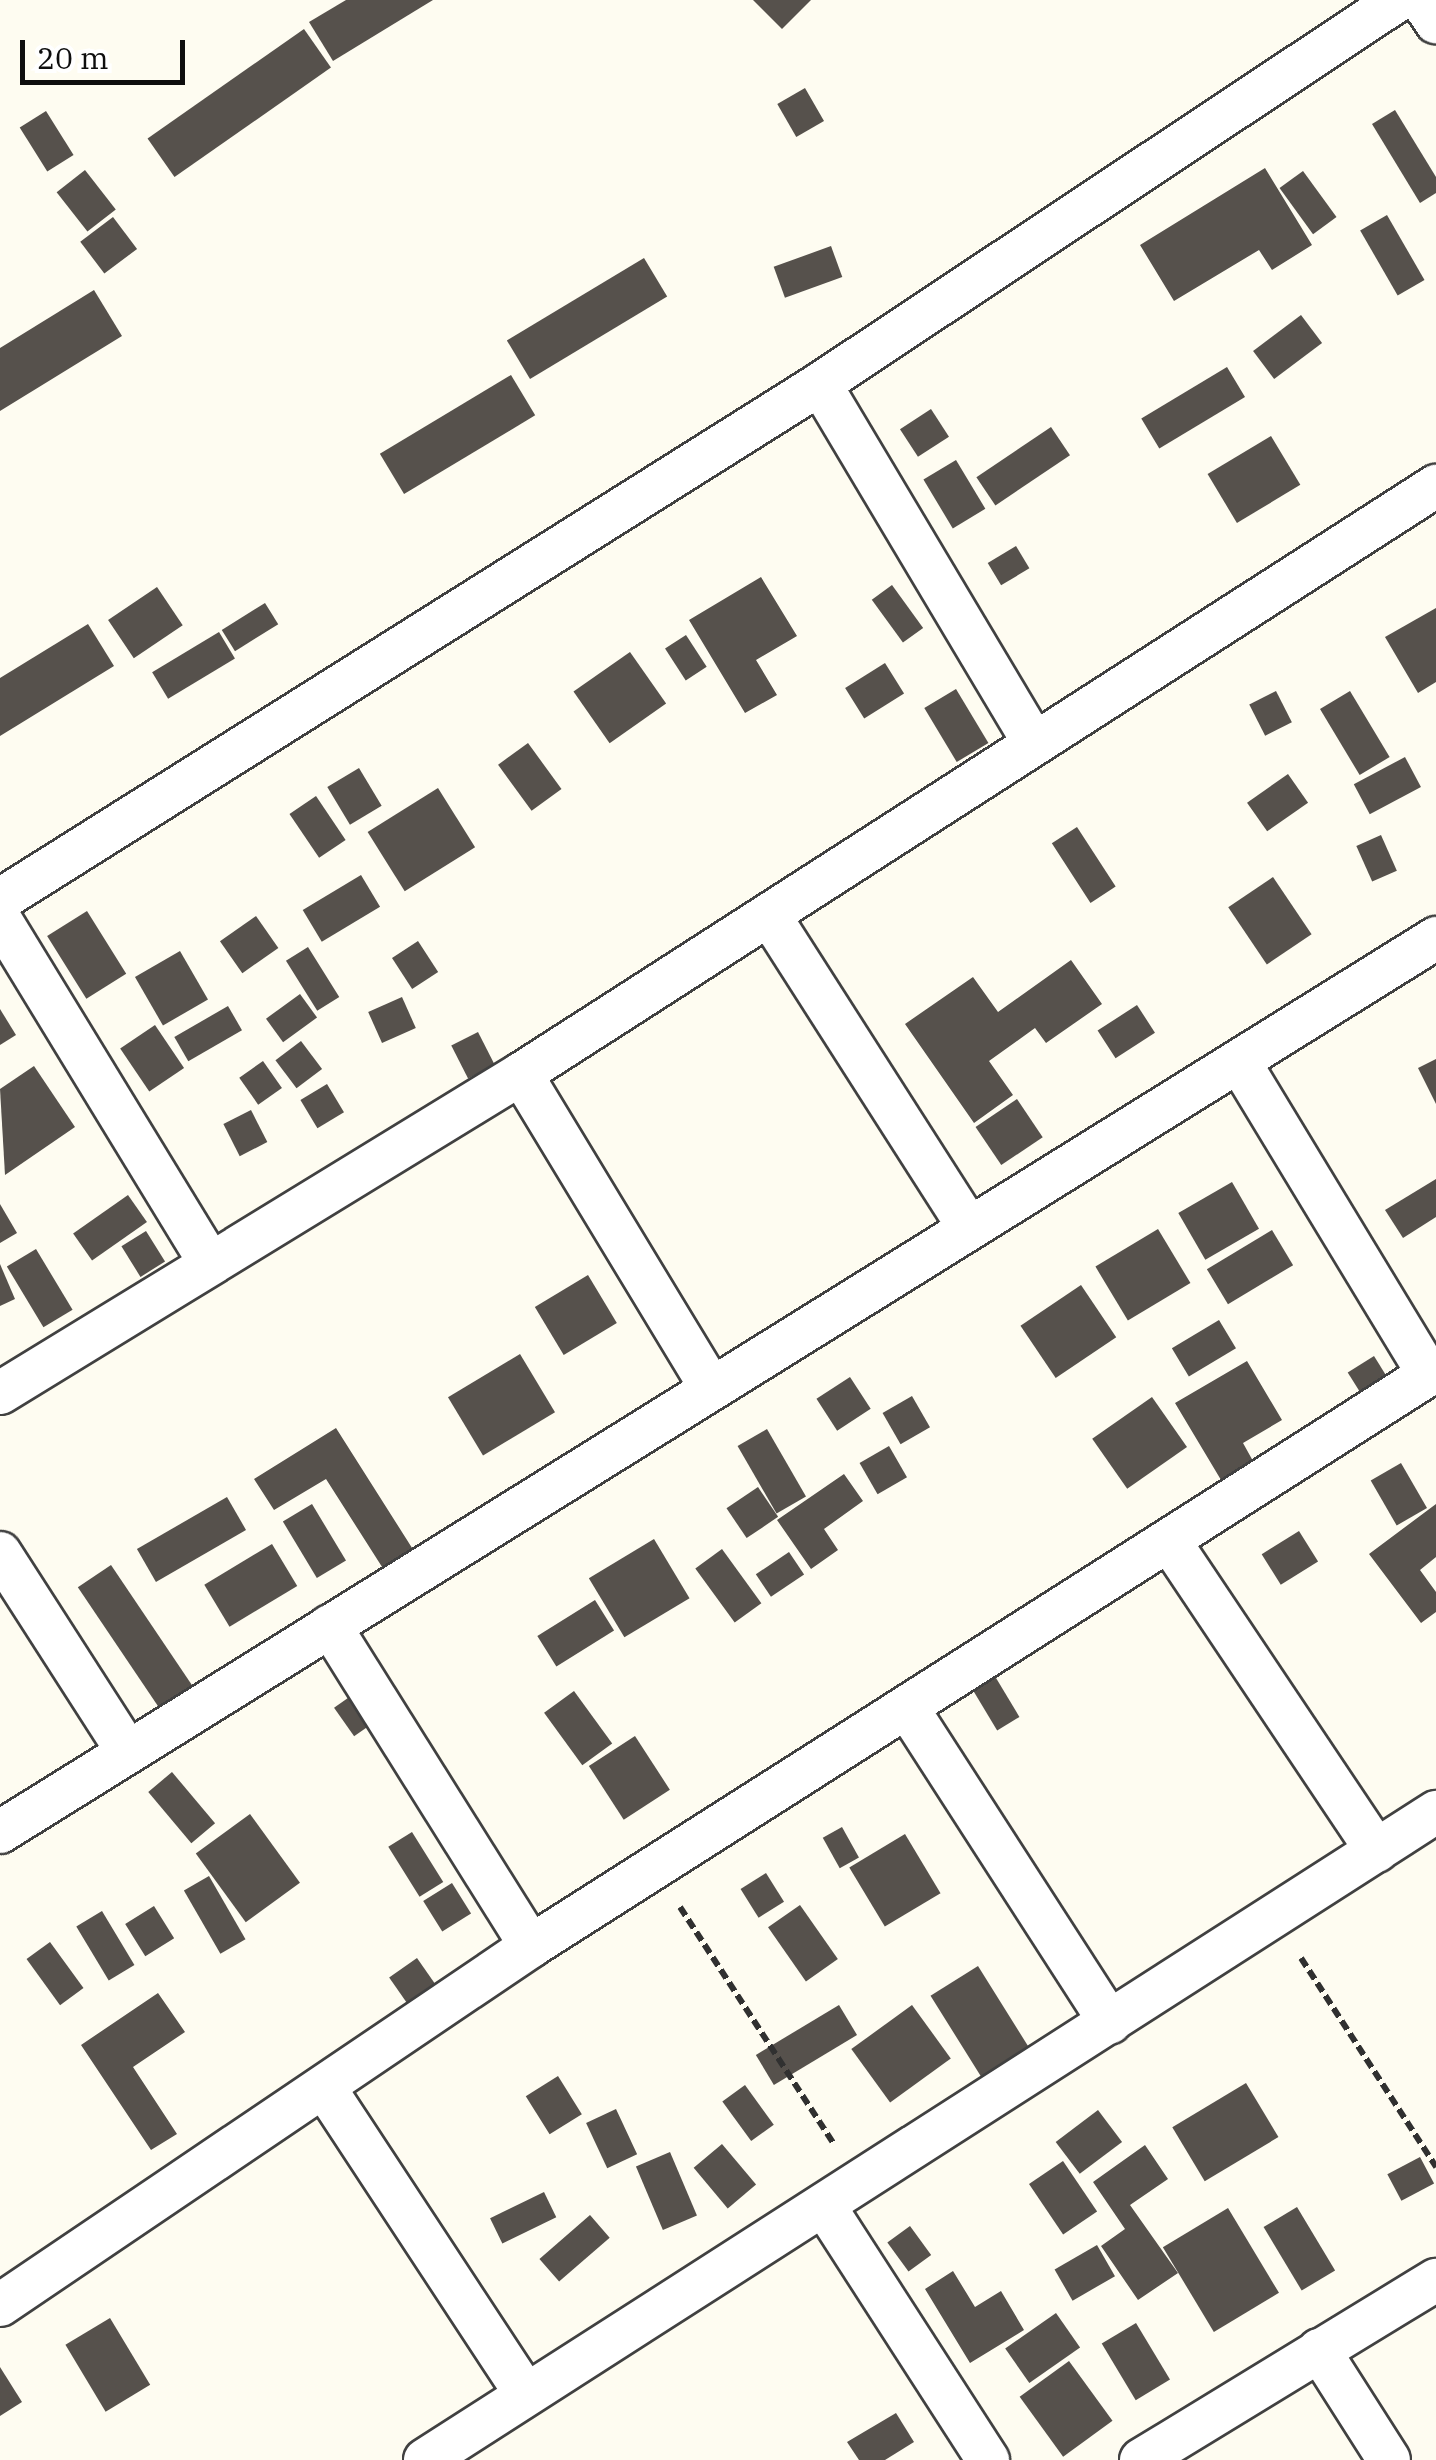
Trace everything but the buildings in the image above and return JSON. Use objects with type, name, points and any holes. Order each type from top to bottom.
[{"type":"street","points":[[0,900],[820,384],[1398,0]]},
{"type":"street","points":[[1421,0],[1436,22]]},
{"type":"street","points":[[820,384],[1032,739]]},
{"type":"street","points":[[0,1393],[208,1260],[521,1074],[1032,739],[1436,486]]},
{"type":"street","points":[[769,915],[969,1228]]},
{"type":"street","points":[[0,919],[208,1260]]},
{"type":"street","points":[[0,1832],[709,1385],[1240,1063],[1436,938]]},
{"type":"street","points":[[0,2305],[326,2090],[531,1946],[1172,1545],[1432,1373],[1240,1063]]},
{"type":"street","points":[[521,1074],[709,1385]]},
{"type":"street","points":[[1172,1545],[1377,1850]]},
{"type":"street","points":[[0,1554],[126,1752]]},
{"type":"street","points":[[330,1626],[531,1946]]},
{"type":"street","points":[[908,1710],[1110,2023]]},
{"type":"street","points":[[425,2460],[1276,1920],[1436,1812]]},
{"type":"street","points":[[326,2090],[526,2394]]},
{"type":"street","points":[[843,2196],[988,2460]]},
{"type":"street","points":[[1141,2460],[1436,2280]]},
{"type":"street","points":[[1319,2350],[1389,2460]]},
{"type":"path","points":[[654,1868],[843,2196]]},
{"type":"path","points":[[1276,1920],[1436,2167]]}]
